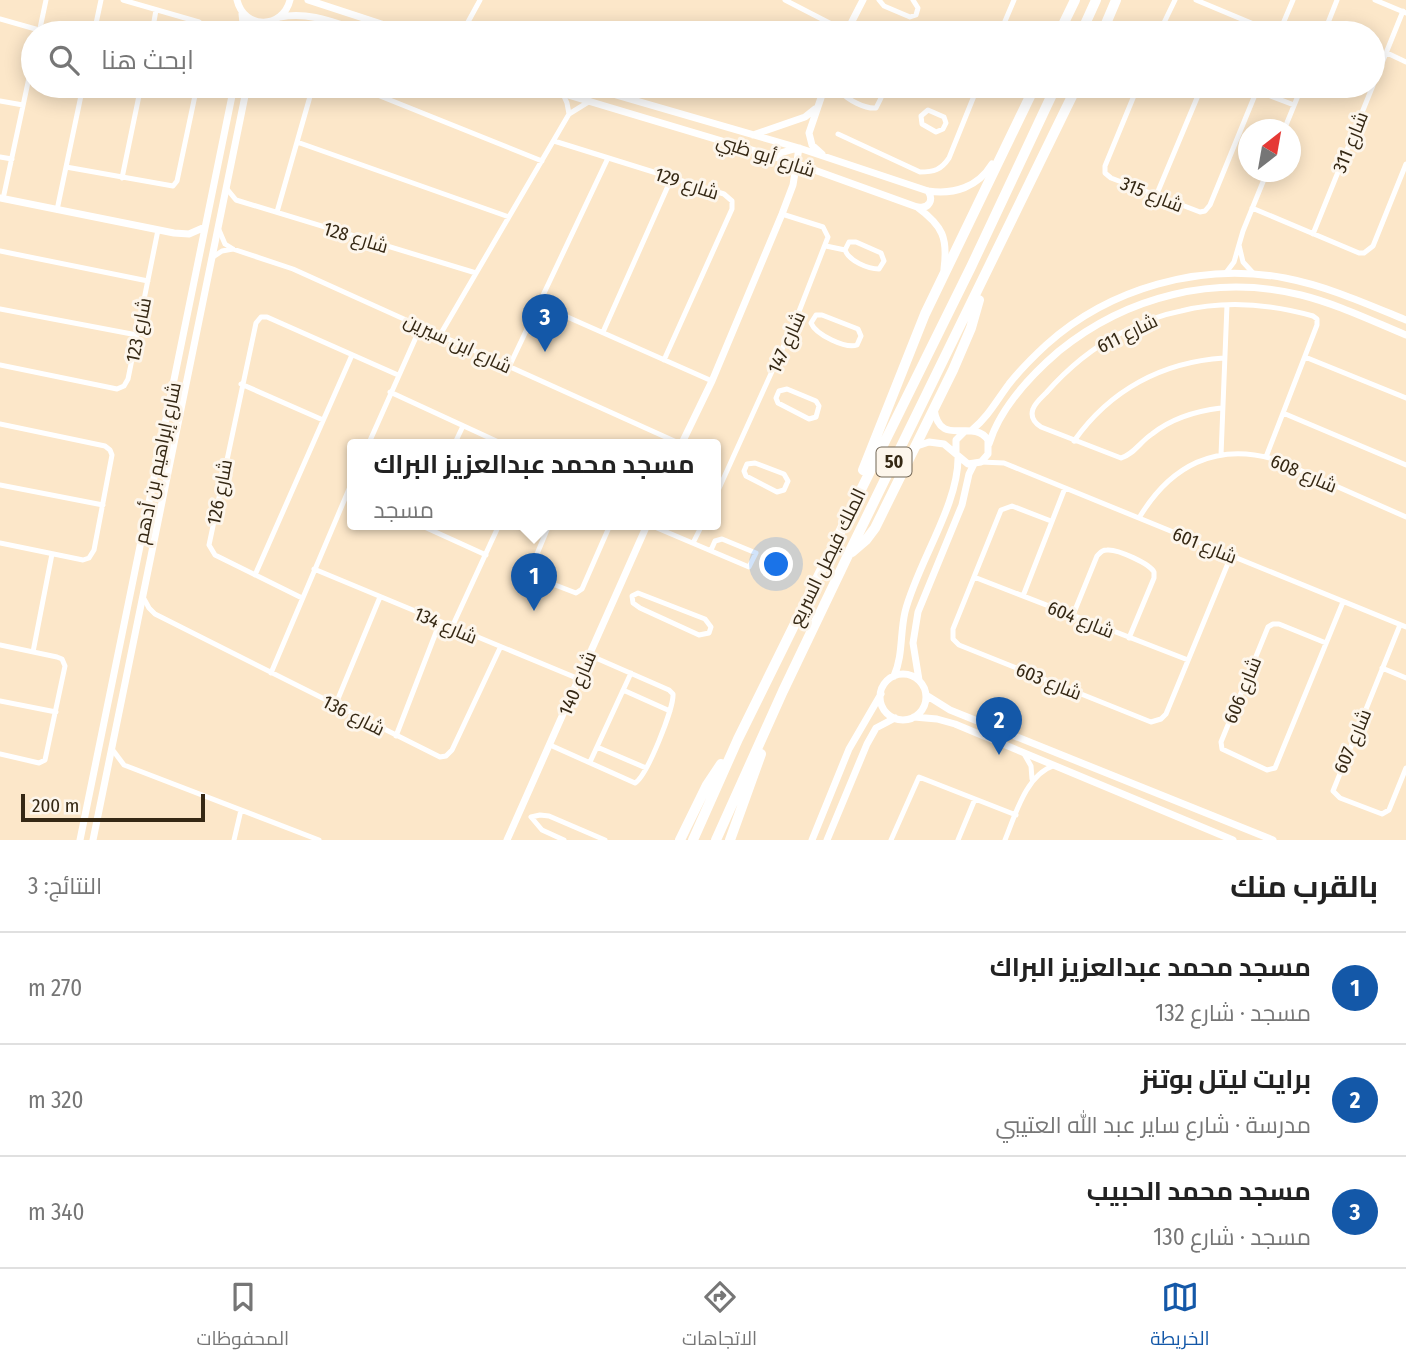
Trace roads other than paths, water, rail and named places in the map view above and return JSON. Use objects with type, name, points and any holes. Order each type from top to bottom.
[{"type":"highway","points":[[1065,21],[1075,0]]},
{"type":"highway","points":[[1086,21],[1096,0]]},
{"type":"highway","points":[[1108,21],[1116,0]]},
{"type":"highway","points":[[1110,16],[1126,0]]},
{"type":"highway","points":[[852,506],[879,425],[944,273],[1029,98]]},
{"type":"highway","name":"الملك فيصل السريع","points":[[693,840],[738,738],[971,267],[1050,98]]},
{"type":"highway","name":"الملك فيصل السريع","points":[[716,840],[849,553],[1071,98]]},
{"type":"highway","points":[[849,553],[866,540],[875,528],[916,446],[971,328],[982,282]]},
{"type":"highway","points":[[730,840],[783,691]]},
{"type":"highway","points":[[680,840],[707,785],[738,738]]},
{"type":"street","points":[[41,21],[46,0]]},
{"type":"street","points":[[97,21],[101,0]]},
{"type":"street","points":[[123,0],[195,21]]},
{"type":"street","points":[[280,18],[286,12],[290,0]]},
{"type":"street","points":[[308,0],[362,21]]},
{"type":"street","points":[[469,21],[480,0]]},
{"type":"street","points":[[785,0],[826,21]]},
{"type":"street","points":[[852,21],[863,0]]},
{"type":"street","points":[[879,0],[884,6],[908,17],[918,12],[918,5],[913,0]]},
{"type":"street","points":[[1005,21],[1014,0]]},
{"type":"street","points":[[1165,21],[1175,0]]},
{"type":"street","points":[[1196,0],[1248,21]]},
{"type":"street","points":[[1283,21],[1293,0]]},
{"type":"street","points":[[1329,21],[1338,0]]},
{"type":"street","points":[[1375,0],[1404,12]]},
{"type":"street","points":[[236,2],[243,21]]},
{"type":"street","points":[[154,21],[156,10]]},
{"type":"street","name":"شارع 311","points":[[1385,58],[1404,12]]},
{"type":"street","points":[[242,13],[254,21]]},
{"type":"street","points":[[272,21],[296,15],[328,21]]},
{"type":"street","points":[[0,19],[21,26]]},
{"type":"street","points":[[1387,53],[1406,62]]},
{"type":"street","points":[[25,98],[2,199],[158,230],[189,234],[205,227]]},
{"type":"street","points":[[57,210],[80,98]]},
{"type":"street","points":[[122,178],[139,98]]},
{"type":"street","points":[[66,167],[168,187],[175,185],[194,98]]},
{"type":"street","name":"شارع إبراهيم بن أدهم","points":[[80,840],[232,98]]},
{"type":"street","name":"شارع إبراهيم بن أدهم","points":[[93,840],[245,98]]},
{"type":"street","points":[[276,212],[310,98]]},
{"type":"street","points":[[385,98],[542,161]]},
{"type":"street","points":[[564,98],[569,114]]},
{"type":"street","name":"شارع أبو ظبي","points":[[579,98],[795,163],[917,207],[933,219],[943,234],[946,250],[944,273]]},
{"type":"street","name":"شارع أبو ظبي","points":[[625,98],[799,148],[940,193],[959,191],[986,174],[1013,131]]},
{"type":"street","points":[[820,98],[809,137],[822,156]]},
{"type":"street","points":[[847,98],[870,108],[876,108],[881,98]]},
{"type":"street","points":[[838,134],[920,172],[933,172],[942,167],[949,158],[973,98]]},
{"type":"street","name":"شارع 315","points":[[1133,98],[1104,171],[1111,178],[1197,212],[1207,209],[1254,98]]},
{"type":"street","points":[[1156,196],[1197,98]]},
{"type":"street","points":[[1277,98],[1294,105]]},
{"type":"street","points":[[1288,119],[1297,98]]},
{"type":"street","name":"شارع 311","points":[[1312,233],[1368,98]]},
{"type":"street","points":[[0,101],[23,106]]},
{"type":"street","points":[[440,335],[569,114],[590,101]]},
{"type":"street","points":[[752,135],[805,117],[816,108]]},
{"type":"street","points":[[928,110],[943,116],[945,126],[936,132],[922,124],[920,116],[928,110]]},
{"type":"street","points":[[945,126],[959,131]]},
{"type":"street","name":"شارع 129","points":[[554,141],[727,196],[733,205],[664,360]]},
{"type":"street","points":[[297,142],[509,217]]},
{"type":"street","points":[[766,155],[783,154],[799,148]]},
{"type":"street","points":[[684,439],[712,381],[782,214],[793,185],[799,148]]},
{"type":"street","points":[[795,163],[803,158],[822,156]]},
{"type":"street","points":[[0,157],[12,159]]},
{"type":"street","points":[[509,367],[608,158]]},
{"type":"street","points":[[1252,208],[1359,253],[1369,251],[1406,164]]},
{"type":"street","points":[[793,185],[803,174],[815,171]]},
{"type":"street","points":[[603,332],[672,177]]},
{"type":"street","points":[[1224,274],[1234,262],[1263,182]]},
{"type":"street","points":[[223,208],[236,200],[227,189]]},
{"type":"street","points":[[917,207],[923,208],[929,203],[931,195],[928,191]]},
{"type":"street","name":"شارع 128","points":[[236,200],[476,273]]},
{"type":"street","points":[[782,214],[823,227],[828,234],[826,246],[845,250],[850,258],[874,269],[881,268],[884,261],[881,253],[856,242],[849,242],[845,250]]},
{"type":"street","name":"شارع 123","points":[[0,365],[117,389],[127,382],[158,230]]},
{"type":"street","points":[[219,230],[222,240],[233,249]]},
{"type":"street","points":[[189,234],[201,250]]},
{"type":"street","points":[[1239,245],[1243,262],[1254,274]]},
{"type":"street","name":"شارع 147","points":[[721,485],[826,246]]},
{"type":"street","points":[[213,257],[222,251],[233,249]]},
{"type":"street","name":"شارع ابن سيرين","points":[[233,249],[293,269],[668,439]]},
{"type":"street","points":[[0,251],[148,281]]},
{"type":"street","points":[[812,840],[849,749],[883,687],[894,676],[900,659],[906,610],[953,491],[956,440],[984,419],[1029,361],[1057,335],[1106,304],[1150,286],[1224,274],[1254,274],[1318,286],[1406,320]]},
{"type":"street","points":[[1312,299],[1318,286]]},
{"type":"street","points":[[1272,840],[950,710],[926,695],[919,680],[913,643],[918,612],[961,505],[969,474],[989,447],[1000,421],[1036,373],[1073,341],[1120,312],[1170,295],[1221,287],[1275,290],[1312,299],[1406,335]]},
{"type":"street","points":[[538,304],[712,381]]},
{"type":"street","points":[[1221,455],[1227,304]]},
{"type":"street","name":"شارع 611","points":[[1221,408],[1198,412],[1170,423],[1154,432],[1124,458],[1118,458],[1038,425],[1033,420],[1032,413],[1037,403],[1072,365],[1107,340],[1143,322],[1183,310],[1227,304],[1271,307],[1315,317],[1317,326],[1266,457]]},
{"type":"street","points":[[0,309],[137,335]]},
{"type":"street","points":[[798,314],[812,320]]},
{"type":"street","points":[[816,315],[822,315],[858,329],[861,334],[857,345],[851,346],[817,332],[811,326],[812,320],[816,315]]},
{"type":"street","name":"شارع 126","points":[[302,598],[215,555],[209,545],[256,323],[261,317],[267,317],[398,375]]},
{"type":"street","points":[[370,439],[421,326]]},
{"type":"street","points":[[255,575],[352,355]]},
{"type":"street","points":[[1305,357],[1406,398]]},
{"type":"street","points":[[1074,440],[1105,405],[1134,384],[1177,365],[1224,358]]},
{"type":"street","points":[[241,384],[323,420]]},
{"type":"street","points":[[765,388],[777,395]]},
{"type":"street","points":[[781,390],[787,390],[816,401],[820,406],[816,417],[809,419],[782,406],[776,400],[777,395],[781,390]]},
{"type":"street","points":[[390,392],[492,439]]},
{"type":"street","points":[[934,408],[936,418],[945,429],[957,433],[969,431],[985,436],[989,447]]},
{"type":"street","points":[[167,412],[174,416],[181,414]]},
{"type":"street","points":[[1283,413],[1406,465]]},
{"type":"street","points":[[0,425],[105,446],[112,455],[94,553],[91,557],[83,560],[0,542]]},
{"type":"street","points":[[457,439],[463,426]]},
{"type":"street","points":[[163,432],[170,428],[177,434]]},
{"type":"street","points":[[916,446],[937,443],[957,454],[962,461],[977,463]]},
{"type":"street","name":"شارع 601","points":[[989,447],[1004,463]]},
{"type":"street","name":"شارع 608","points":[[1139,518],[1155,494],[1175,474],[1200,461],[1221,455],[1244,453],[1266,457],[1406,517]]},
{"type":"street","points":[[732,462],[745,468]]},
{"type":"street","points":[[749,463],[755,463],[784,474],[788,479],[784,490],[777,492],[750,479],[744,473],[745,468],[749,463]]},
{"type":"street","name":"شارع 601","points":[[977,463],[1004,463],[1403,626]]},
{"type":"street","points":[[0,485],[103,505]]},
{"type":"street","points":[[1023,596],[1065,488]]},
{"type":"street","points":[[271,673],[314,569],[347,500]]},
{"type":"street","name":"شارع 603","points":[[1051,521],[1012,506],[1003,508],[952,632],[956,643],[1154,722],[1164,717],[1231,556]]},
{"type":"street","points":[[431,530],[485,555]]},
{"type":"street","points":[[452,627],[497,530]]},
{"type":"street","points":[[548,530],[532,566],[532,572],[537,578],[574,593],[581,590],[608,530]]},
{"type":"street","name":"شارع 140","points":[[507,840],[647,530]]},
{"type":"street","points":[[662,530],[749,567],[756,553],[722,539],[715,541],[710,550]]},
{"type":"street","points":[[694,543],[700,530]]},
{"type":"street","points":[[1073,615],[1097,556],[1105,550],[1147,564],[1154,572],[1154,578],[1129,638]]},
{"type":"street","points":[[33,652],[52,554]]},
{"type":"street","name":"شارع 134","points":[[314,569],[579,679]]},
{"type":"street","name":"شارع 604","points":[[974,577],[1188,660]]},
{"type":"street","points":[[618,589],[632,596]]},
{"type":"street","points":[[638,593],[647,594],[705,619],[712,627],[709,633],[699,635],[640,608],[633,603],[632,596],[638,593]]},
{"type":"street","name":"شارع 136","points":[[143,597],[155,614],[437,756],[449,755],[500,648]]},
{"type":"street","points":[[335,706],[380,597]]},
{"type":"street","name":"شارع 606","points":[[1326,643],[1279,624],[1268,627],[1221,742],[1224,751],[1267,770],[1275,768],[1343,602]]},
{"type":"street","points":[[139,618],[145,614],[155,614]]},
{"type":"street","points":[[396,736],[440,622]]},
{"type":"street","name":"شارع 607","points":[[1403,626],[1382,668],[1333,791],[1340,799],[1382,814],[1390,808],[1406,768]]},
{"type":"street","points":[[0,645],[60,657],[65,664],[47,757],[39,763],[0,754]]},
{"type":"street","points":[[550,746],[635,783],[642,779],[674,698],[669,690],[589,655]]},
{"type":"street","points":[[1382,668],[1406,678]]},
{"type":"street","points":[[590,762],[631,673]]},
{"type":"street","points":[[894,676],[907,674],[919,680]]},
{"type":"street","points":[[623,690],[670,711]]},
{"type":"street","points":[[881,694],[884,708],[895,718]]},
{"type":"street","points":[[914,717],[923,708],[926,695]]},
{"type":"street","points":[[0,701],[56,712]]},
{"type":"street","points":[[827,840],[876,728],[895,718],[914,717],[946,721],[1233,840]]},
{"type":"street","points":[[597,747],[646,768]]},
{"type":"street","points":[[112,749],[124,765]]},
{"type":"street","points":[[1023,752],[1031,766],[1032,782]]},
{"type":"street","points":[[107,771],[124,765],[320,840]]},
{"type":"street","points":[[1005,840],[1032,782],[1043,770],[1056,765]]},
{"type":"street","points":[[891,840],[919,777],[1016,815]]},
{"type":"street","points":[[958,840],[975,799]]},
{"type":"street","points":[[1174,816],[1178,810],[1184,808],[1209,818],[1220,819]]},
{"type":"street","points":[[234,840],[241,810]]},
{"type":"street","points":[[520,812],[531,817],[542,830],[564,840]]},
{"type":"street","points":[[531,817],[548,816],[605,840]]},
{"type":"place","name":"مسجد محمد الحبيب","points":[[545,352]]},
{"type":"place","name":"مسجد محمد عبدالعزيز البراك","points":[[534,611]]},
{"type":"place","name":"برايت ليتل بوتنز","points":[[999,755]]}]
